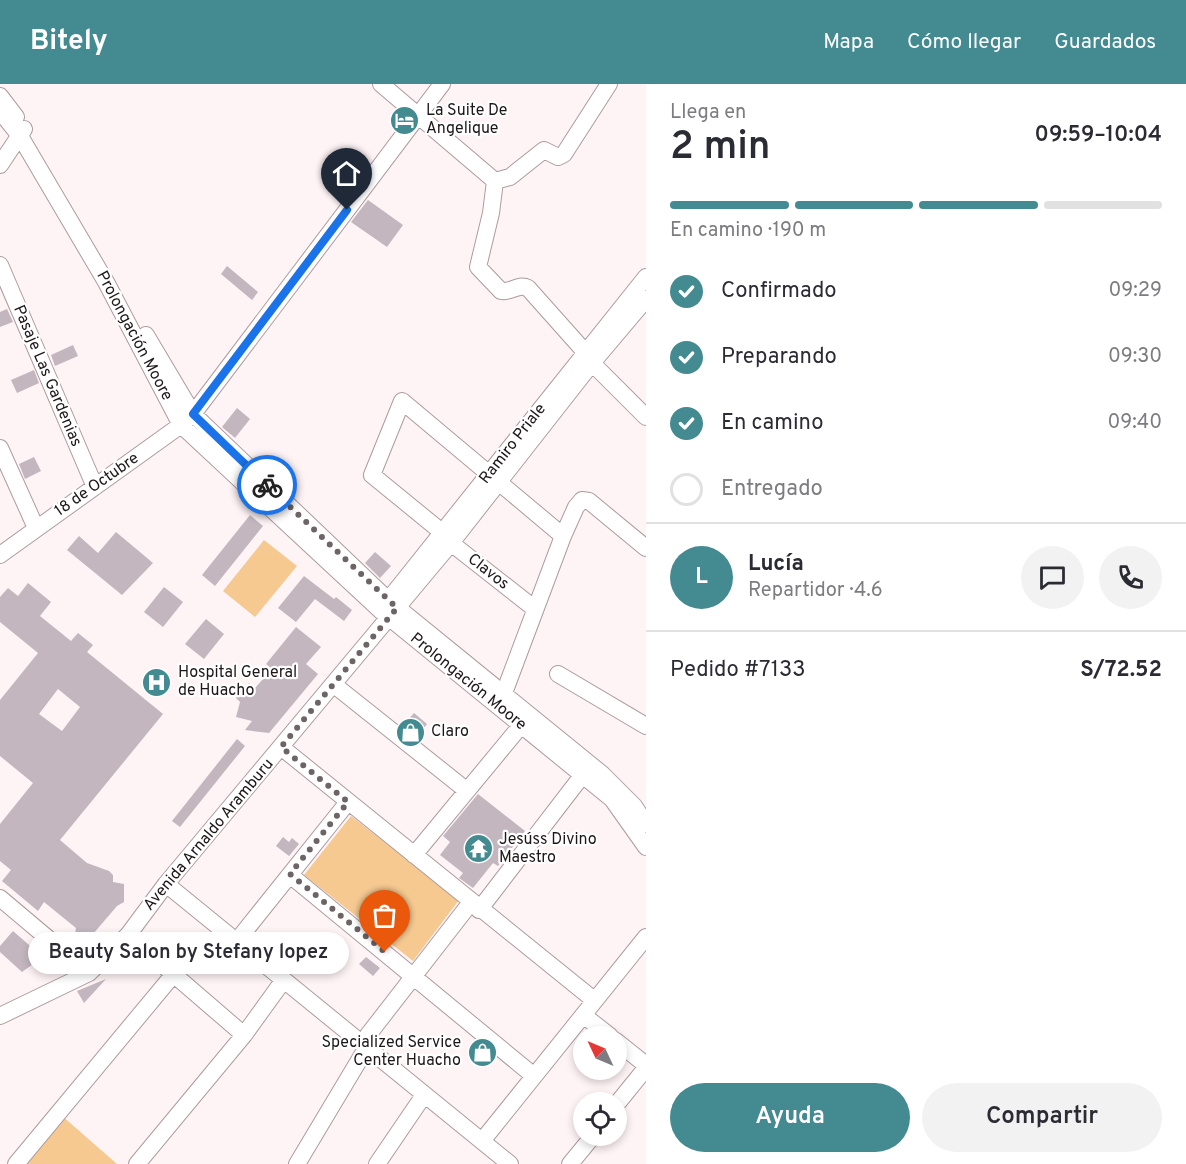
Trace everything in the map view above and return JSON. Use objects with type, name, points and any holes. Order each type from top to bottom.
[{"type":"street","points":[[381,84],[495,182]]},
{"type":"street","name":"18 de Octubre","points":[[0,555],[187,420],[442,84]]},
{"type":"street","points":[[495,182],[510,177],[544,150],[558,157],[564,154],[609,84]]},
{"type":"street","name":"Prolongación Moore","points":[[0,96],[187,420],[389,609],[586,770],[646,824]]},
{"type":"street","name":"Prolongación Moore","points":[[0,111],[22,132]]},
{"type":"street","points":[[0,165],[22,132]]},
{"type":"street","points":[[495,182],[491,213],[478,267],[501,291],[506,292],[519,286],[528,288],[646,417]]},
{"type":"street","name":"Pasaje Las Gardenias","points":[[0,265],[95,487]]},
{"type":"street","name":"Ramiro Priale","points":[[389,609],[589,357],[646,277]]},
{"type":"street","name":"Ramiro Priale","points":[[589,357],[646,299]]},
{"type":"street","name":"Clavos","points":[[494,478],[402,401],[372,475],[535,609]]},
{"type":"street","points":[[0,448],[36,528]]},
{"type":"street","points":[[494,478],[563,536]]},
{"type":"street","points":[[504,693],[563,536],[576,507],[582,500],[589,501],[646,548]]},
{"type":"street","name":"Prolongación Moore","points":[[389,609],[504,693],[525,720]]},
{"type":"street","name":"Avenida Arnaldo Aramburu","points":[[0,1016],[89,973],[128,935],[166,884],[333,684],[389,609]]},
{"type":"street","points":[[558,674],[646,726]]},
{"type":"street","points":[[333,684],[466,790]]},
{"type":"street","points":[[414,855],[525,720]]},
{"type":"street","points":[[281,747],[594,1000]]},
{"type":"street","points":[[297,1164],[367,1047],[368,1035],[414,976],[586,770]]},
{"type":"street","points":[[617,796],[646,801]]},
{"type":"street","name":"Prolongación Moore","points":[[617,796],[646,847]]},
{"type":"street","points":[[236,942],[348,802]]},
{"type":"street","points":[[290,874],[534,1076]]},
{"type":"street","points":[[166,884],[510,1164]]},
{"type":"street","points":[[0,898],[89,973]]},
{"type":"street","points":[[128,935],[244,1035]]},
{"type":"street","points":[[482,1141],[646,937]]},
{"type":"street","points":[[16,1164],[173,975]]},
{"type":"street","points":[[137,1164],[244,1035],[283,981]]},
{"type":"street","points":[[583,1014],[598,1026]]},
{"type":"street","points":[[626,1092],[646,1066],[627,1050]]},
{"type":"street","points":[[377,1164],[424,1095]]},
{"type":"street","points":[[570,1164],[585,1146]]},
{"type":"shaded area","points":[[264,540],[297,566],[255,617],[223,591]]},
{"type":"shaded area","points":[[351,816],[459,900],[413,961],[304,875]]},
{"type":"shaded area","points":[[61,1115],[117,1164],[21,1164]]},
{"type":"building","points":[[368,200],[403,225],[387,247],[351,222]]},
{"type":"building","points":[[227,266],[258,292],[252,300],[221,274]]},
{"type":"building","points":[[7,309],[13,322],[0,327],[0,312]]},
{"type":"building","points":[[73,345],[78,356],[55,366],[51,355]]},
{"type":"building","points":[[34,370],[39,383],[17,393],[11,380]]},
{"type":"building","points":[[237,408],[250,419],[235,438],[222,427]]},
{"type":"building","points":[[34,457],[41,471],[25,479],[19,464]]},
{"type":"building","points":[[250,515],[263,526],[215,586],[202,575]]},
{"type":"building","points":[[116,532],[153,563],[122,595],[67,550],[79,536],[98,553]]},
{"type":"building","points":[[375,552],[391,566],[380,578],[365,563]]},
{"type":"building","points":[[304,576],[352,610],[344,621],[315,599],[296,622],[278,608]]},
{"type":"building","points":[[28,583],[51,602],[40,616],[71,641],[78,633],[93,645],[87,652],[163,714],[60,840],[87,863],[109,871],[113,875],[113,882],[124,884],[124,902],[117,906],[87,941],[74,938],[76,928],[44,902],[38,911],[2,881],[11,870],[0,861],[0,824],[33,783],[0,756],[0,700],[38,653],[0,622],[0,597],[8,588],[18,596]],"holes":[[[58,689],[80,707],[62,731],[39,714]]]},
{"type":"building","points":[[164,587],[183,602],[163,627],[144,612]]},
{"type":"building","points":[[206,619],[224,634],[204,659],[185,644]]},
{"type":"building","points":[[296,627],[321,647],[306,664],[318,674],[269,733],[245,730],[252,721],[236,717],[240,702],[236,698],[249,683],[255,688],[272,669],[266,664]]},
{"type":"building","points":[[414,713],[427,724],[417,737],[403,726]]},
{"type":"building","points":[[237,739],[245,746],[180,827],[172,821]]},
{"type":"building","name":"Jesúss Divino Maestro","points":[[478,794],[525,831],[498,866],[493,863],[473,888],[459,878],[463,873],[440,855],[450,842],[443,836]]},
{"type":"building","points":[[283,837],[289,842],[292,838],[299,844],[289,856],[276,846]]},
{"type":"building","points":[[13,931],[43,957],[22,972],[0,952],[0,946]]},
{"type":"building","points":[[366,957],[380,968],[373,976],[359,964]]},
{"type":"building","points":[[106,979],[84,1003],[77,991]]},
{"type":"building","points":[[479,1044],[488,1051],[481,1060],[472,1054]]},
{"type":"way so far","points":[[267,485],[397,608],[281,747],[348,802],[290,874],[385,952]]},
{"type":"place","name":"La Suite De Angelique","points":[[405,120]]},
{"type":"place","name":"Hospital General de Huacho","points":[[157,682]]},
{"type":"place","name":"Claro","points":[[410,732]]},
{"type":"place","name":"Jesúss Divino Maestro","points":[[478,849]]},
{"type":"place","name":"Beauty Salon by Stefany lopez","points":[[385,952]]},
{"type":"place","name":"Specialized Service Center Huacho","points":[[482,1052]]},
{"type":"route","points":[[267,485],[193,414],[347,210]]}]
